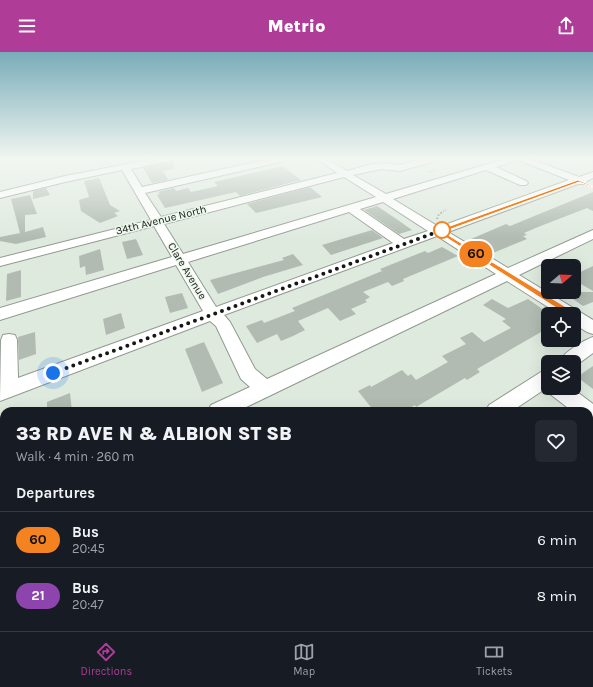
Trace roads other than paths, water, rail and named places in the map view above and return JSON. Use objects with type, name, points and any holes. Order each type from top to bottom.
[{"type":"street","points":[[0,195],[41,185]]},
{"type":"street","name":"Clare Avenue","points":[[137,185],[212,314],[222,322],[248,374],[266,389]]},
{"type":"street","points":[[140,191],[166,185]]},
{"type":"street","name":"34th Avenue North","points":[[0,262],[302,185]]},
{"type":"street","points":[[364,185],[438,227],[560,307]]},
{"type":"street","points":[[0,314],[428,185]]},
{"type":"street","points":[[9,340],[5,391],[402,244],[438,227],[567,185]]},
{"type":"street","points":[[352,209],[402,244]]},
{"type":"street","points":[[227,407],[593,234]]},
{"type":"street","points":[[581,320],[593,328]]},
{"type":"street","points":[[578,355],[593,344]]},
{"type":"street","points":[[503,407],[541,386]]},
{"type":"street","points":[[566,395],[581,407]]}]
